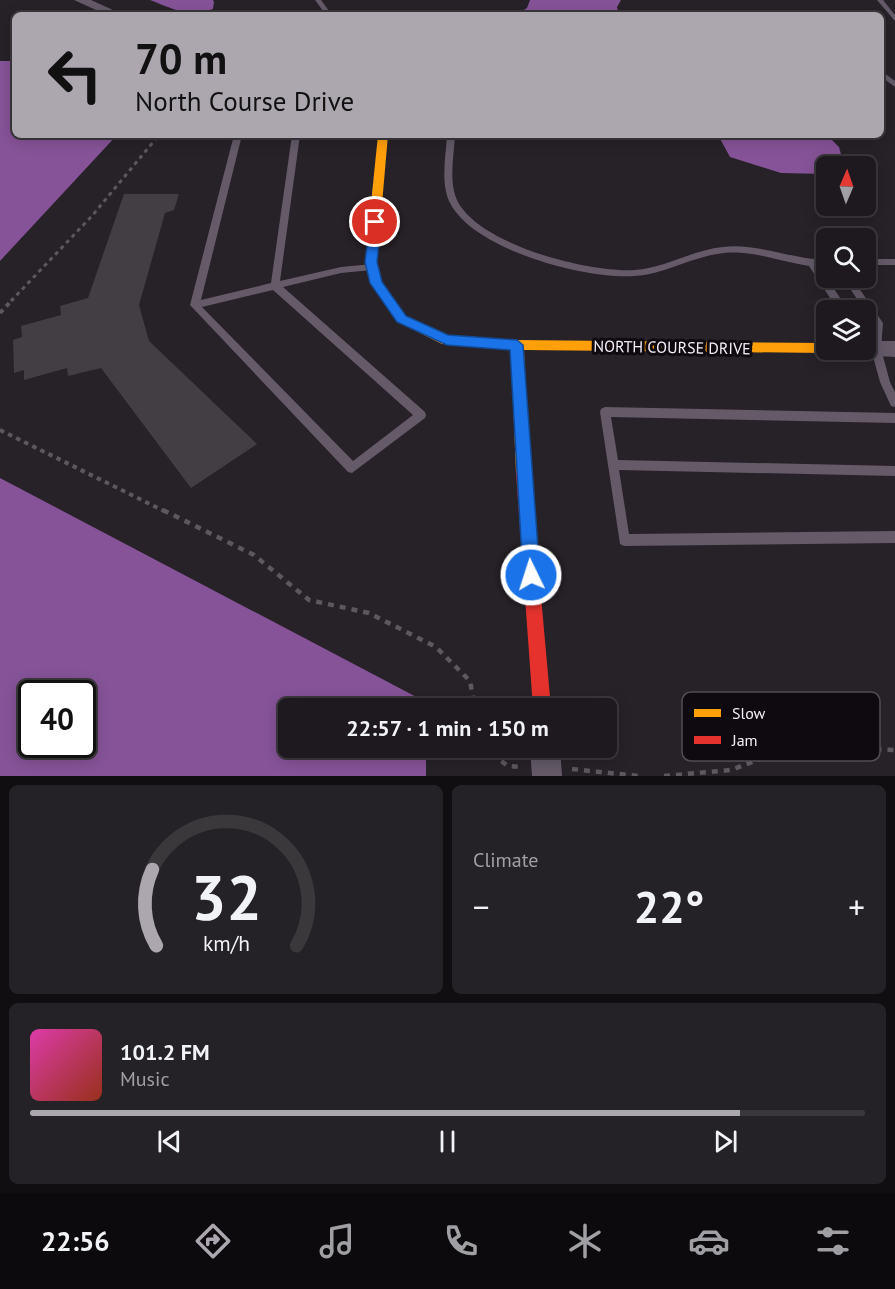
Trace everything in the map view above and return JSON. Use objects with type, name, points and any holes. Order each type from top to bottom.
[{"type":"street","points":[[80,0],[110,12]]},
{"type":"street","name":"NORTH COURSE DRIVE","points":[[383,138],[372,267],[376,283],[402,319],[447,340],[517,345],[816,348]]},
{"type":"street","points":[[517,345],[519,419],[541,698]]},
{"type":"lane","points":[[880,0],[895,19]]},
{"type":"lane","points":[[709,12],[820,11]]},
{"type":"lane","points":[[195,305],[237,138]]},
{"type":"lane","points":[[275,286],[296,138]]},
{"type":"lane","points":[[451,138],[450,178],[453,202],[462,216],[493,238],[529,255],[603,272],[635,273],[722,250],[738,250],[816,264]]},
{"type":"lane","points":[[876,262],[895,262]]},
{"type":"lane","points":[[813,264],[836,300]]},
{"type":"lane","points":[[195,305],[341,270],[372,267]]},
{"type":"lane","points":[[195,305],[352,468],[422,415],[275,286]]},
{"type":"lane","points":[[876,320],[878,323],[876,346],[885,382],[895,404]]},
{"type":"lane","points":[[895,418],[605,412],[624,540],[895,537]]},
{"type":"lane","points":[[614,465],[895,471]]},
{"type":"path","points":[[0,314],[91,217],[157,138]]},
{"type":"path","points":[[0,430],[254,555],[309,600],[369,613],[436,647],[470,681],[473,698]]},
{"type":"path","points":[[880,750],[895,750]]},
{"type":"path","points":[[497,758],[508,766],[546,765],[638,776]]},
{"type":"path","points":[[664,776],[730,770],[754,761]]},
{"type":"shaded area","points":[[150,0],[213,0],[214,2],[213,9],[204,12],[174,9]]},
{"type":"shaded area","points":[[530,0],[621,0],[617,7],[618,12],[521,12],[527,8]]},
{"type":"shaded area","points":[[0,61],[12,61],[12,138],[114,138],[0,261]]},
{"type":"shaded area","points":[[720,138],[830,138],[839,147],[842,156],[816,156],[816,174],[781,173],[730,157]]},
{"type":"shaded area","points":[[0,478],[418,698],[278,698],[278,758],[426,758],[426,776],[0,776]]},
{"type":"building","points":[[124,194],[179,194],[174,210],[165,213],[139,305],[149,341],[257,444],[191,488],[101,368],[68,376],[67,368],[24,380],[24,370],[14,373],[13,340],[22,337],[21,326],[61,315],[60,306],[88,298]]},
{"type":"traffic: slow","points":[[383,138],[371,262],[376,283],[402,319],[447,340],[517,345],[523,473]]},
{"type":"traffic: slow","points":[[517,345],[816,348]]},
{"type":"traffic: jam","points":[[523,473],[541,698]]},
{"type":"route","points":[[375,222],[371,262],[376,283],[402,319],[447,340],[517,345],[519,419],[531,575]]}]
